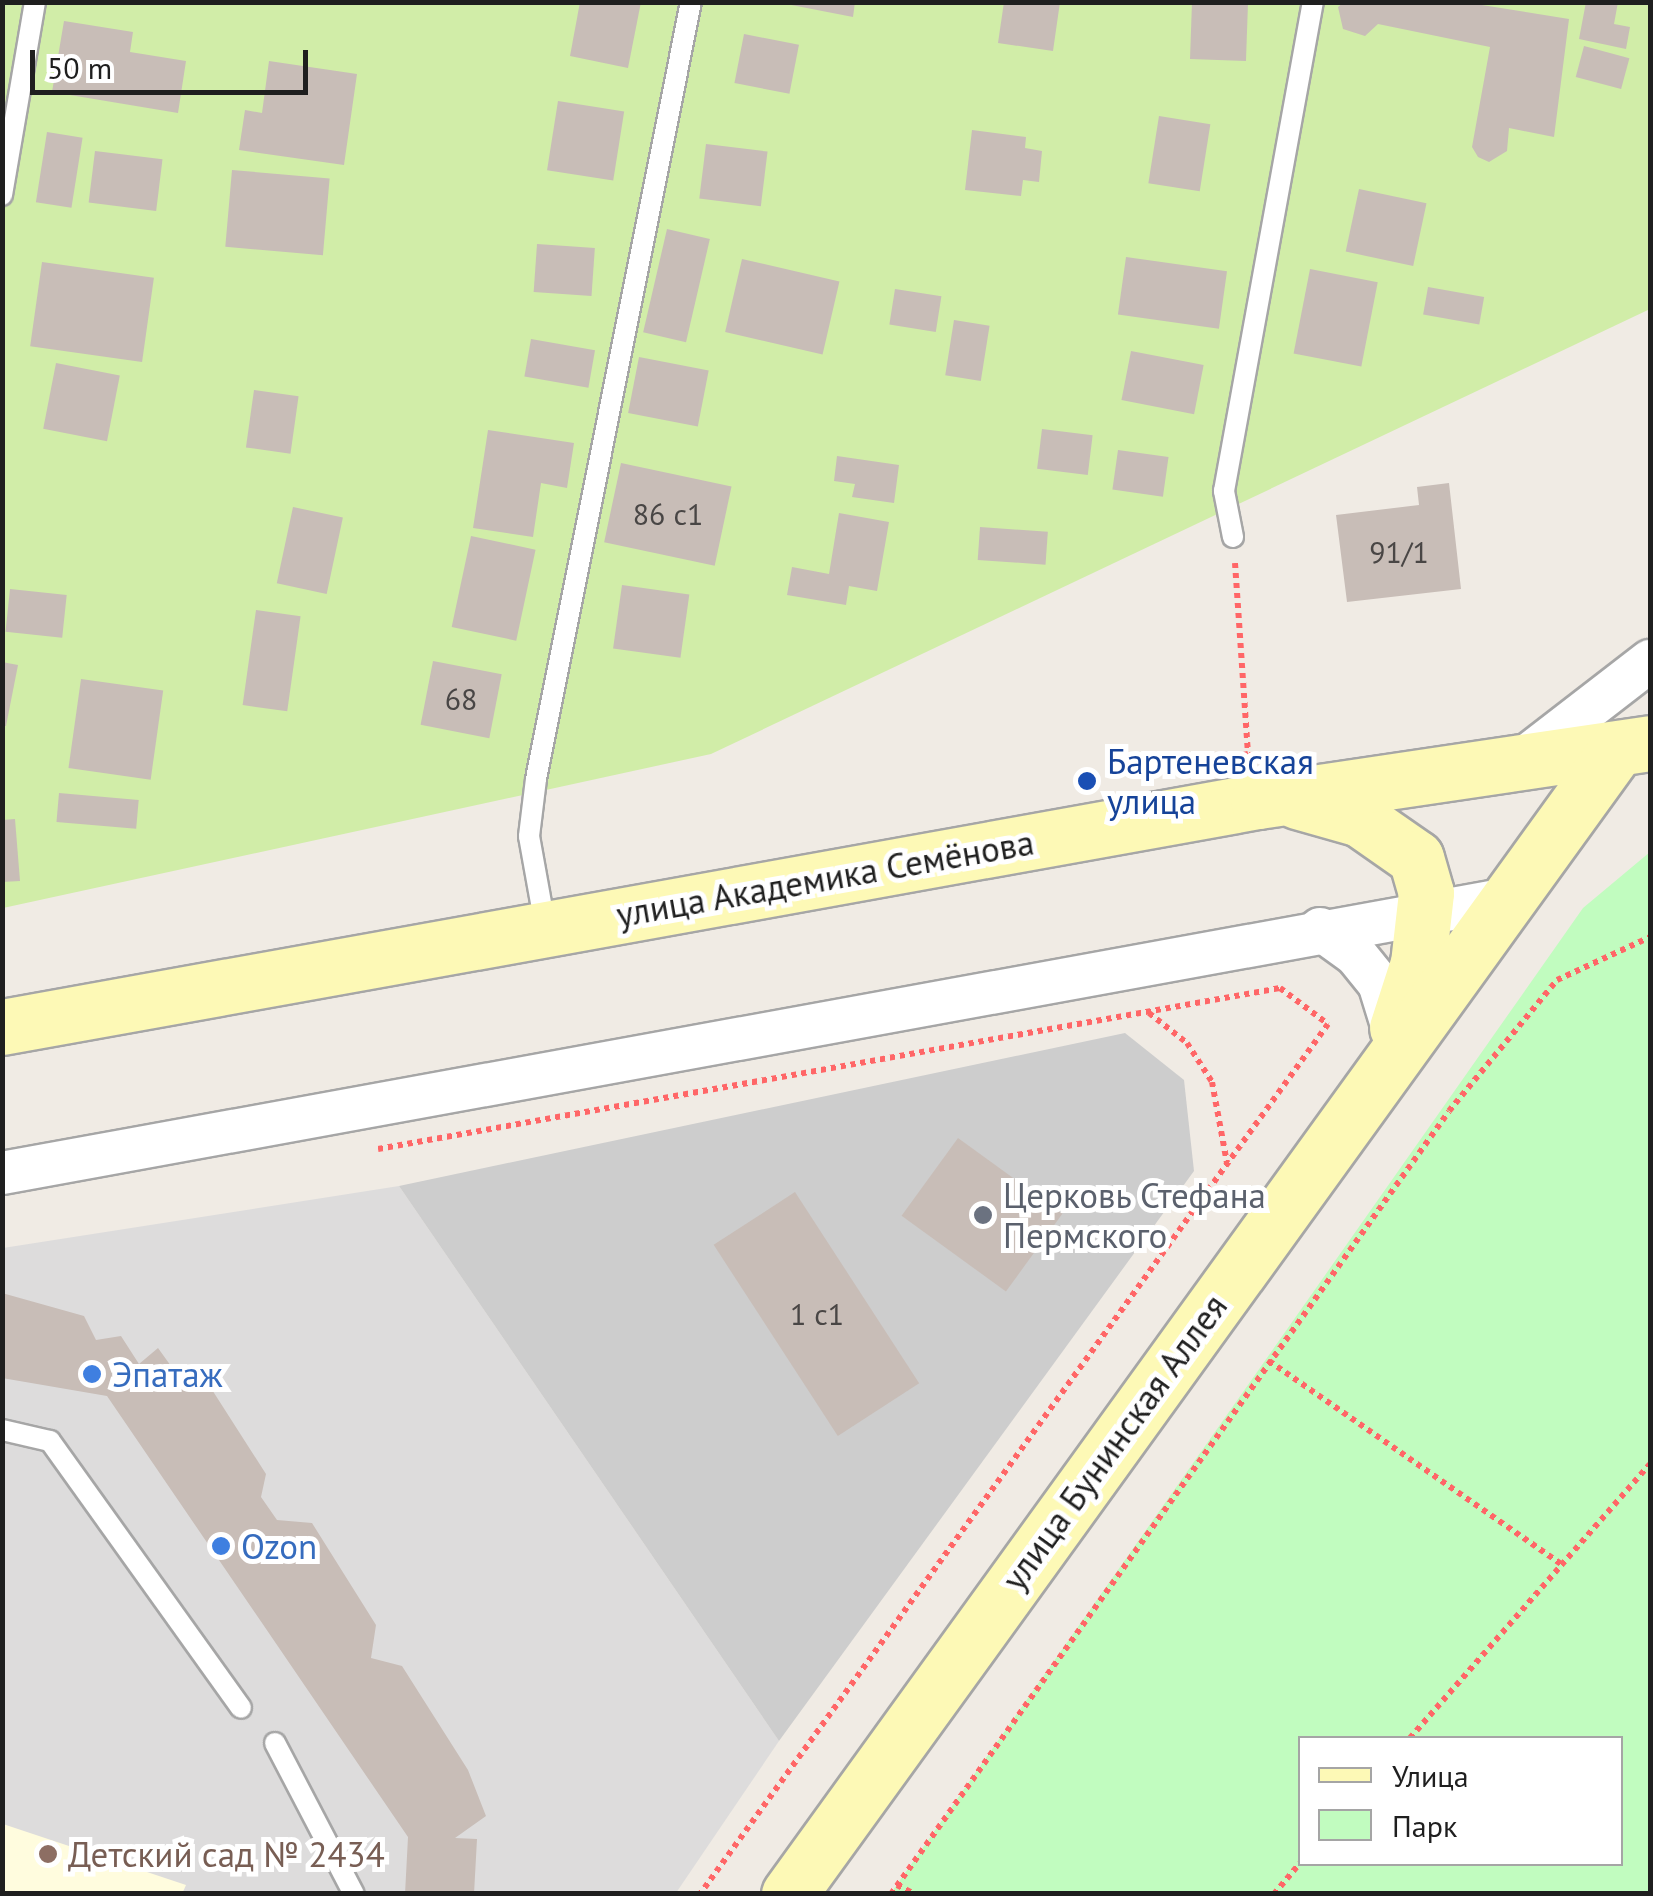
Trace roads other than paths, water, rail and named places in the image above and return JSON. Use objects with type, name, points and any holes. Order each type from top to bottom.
[{"type":"street","points":[[1518,763],[1650,661]]},
{"type":"street","name":"улица Академика Семёнова","points":[[2,1026],[1284,797],[1634,746]]},
{"type":"street","name":"улица Бунинская Аллея","points":[[788,1894],[1391,1052],[1506,899],[1634,746]]},
{"type":"street","points":[[1284,797],[1390,836],[1416,858],[1426,894],[1418,963],[1391,1052]]},
{"type":"street","points":[[2,1172],[1320,929],[1506,899]]},
{"type":"street","points":[[1320,929],[1356,955],[1379,983],[1391,1052]]},
{"type":"lane","points":[[2,195],[35,2]]},
{"type":"lane","points":[[545,927],[529,836],[536,779],[691,2]]},
{"type":"lane","points":[[1233,537],[1224,491],[1313,2]]},
{"type":"lane","points":[[2,1430],[50,1441],[241,1708]]},
{"type":"lane","points":[[275,1743],[354,1894]]},
{"type":"place","name":"Бартеневская улица","points":[[1087,781]]},
{"type":"place","name":"Церковь Стефана Пермского","points":[[983,1215]]},
{"type":"place","name":"Эпатаж","points":[[92,1374]]},
{"type":"place","name":"Ozon","points":[[221,1546]]},
{"type":"place","name":"Детский сад № 2434","points":[[48,1854]]}]
